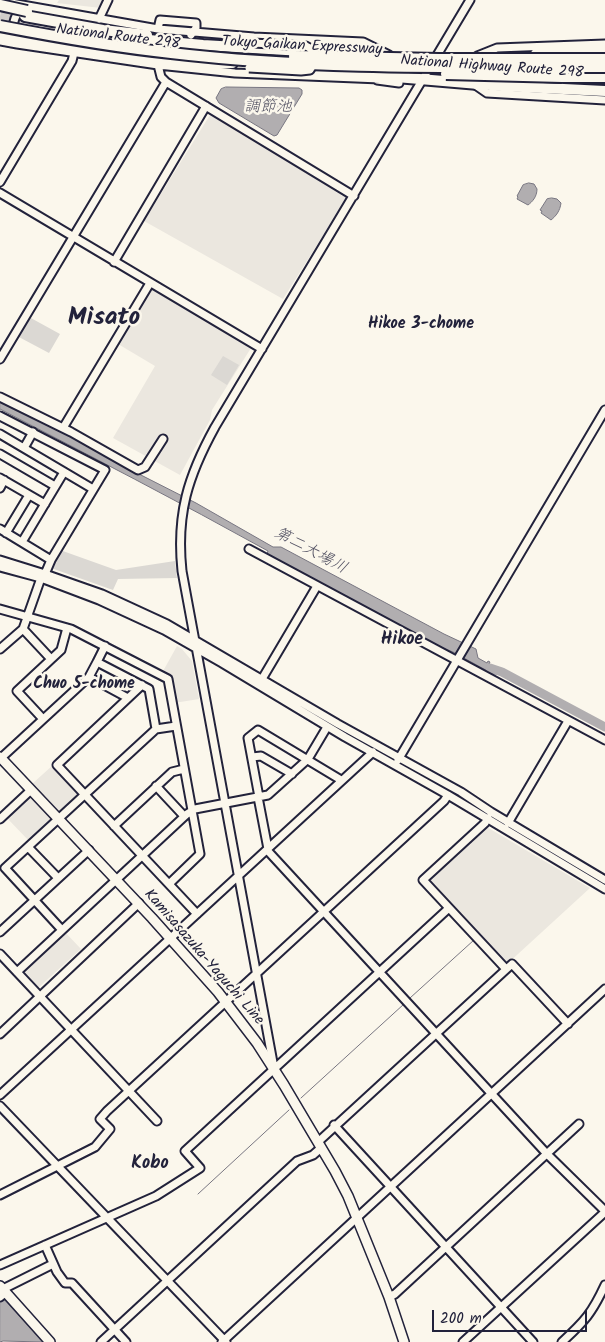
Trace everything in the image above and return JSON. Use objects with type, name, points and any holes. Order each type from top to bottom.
[{"type":"highway","points":[[0,5],[27,8],[116,26],[137,36]]},
{"type":"highway","points":[[0,11],[27,8]]},
{"type":"highway","name":"Tokyo Gaikan Expressway","points":[[0,21],[124,42],[277,55],[448,59],[605,59]]},
{"type":"highway","name":"Tokyo Gaikan Expressway","points":[[0,26],[75,40],[173,54],[348,65],[605,67]]},
{"type":"highway","name":"National Route 298","points":[[0,36],[16,41],[113,57],[209,64],[233,68]]},
{"type":"highway","name":"National Highway Route 298","points":[[137,36],[190,36],[232,47]]},
{"type":"highway","name":"National Highway Route 298","points":[[137,36],[232,47],[389,55],[477,56],[605,53]]},
{"type":"highway","name":"National Highway Route 298","points":[[137,53],[233,68],[605,91]]},
{"type":"highway","points":[[348,65],[374,69],[444,74],[605,76]]},
{"type":"highway","points":[[579,90],[605,87]]},
{"type":"main road","name":"Kamisasazuka-Yaguchi Line","points":[[0,758],[171,938],[226,1002],[257,1043],[335,1171],[357,1217],[404,1342]]},
{"type":"main road","points":[[2,1292],[50,1342]]},
{"type":"street","points":[[99,18],[108,0]]},
{"type":"street","points":[[274,1069],[194,639],[181,559],[182,512],[187,487],[206,442],[470,0]]},
{"type":"street","points":[[0,1],[27,8],[99,18],[190,36],[222,35],[364,42],[389,55]]},
{"type":"street","points":[[16,41],[13,32],[14,18],[16,14],[27,8]]},
{"type":"street","points":[[0,41],[16,41],[74,53],[113,57],[158,65],[301,72],[310,70],[314,66],[314,54],[306,46],[242,42],[222,35]]},
{"type":"street","points":[[477,56],[498,48],[605,44]]},
{"type":"street","points":[[0,182],[72,61],[74,53]]},
{"type":"street","points":[[158,65],[161,77],[166,82],[354,196]]},
{"type":"street","points":[[233,68],[377,80],[396,79]]},
{"type":"street","points":[[0,359],[166,82]]},
{"type":"street","points":[[474,84],[487,94],[605,100]]},
{"type":"street","points":[[114,262],[206,106]]},
{"type":"street","points":[[0,194],[262,349]]},
{"type":"street","points":[[63,428],[150,283]]},
{"type":"street","points":[[0,397],[63,428],[138,470],[145,468],[163,438]]},
{"type":"street","points":[[396,765],[605,410]]},
{"type":"street","points":[[0,416],[105,470],[51,560],[23,629],[1,645]]},
{"type":"street","points":[[24,448],[33,432]]},
{"type":"street","points":[[0,434],[93,489]]},
{"type":"street","points":[[0,454],[55,486]]},
{"type":"street","points":[[22,542],[64,472]]},
{"type":"street","points":[[0,488],[2,479],[44,504]]},
{"type":"street","points":[[29,495],[3,531],[51,560]]},
{"type":"street","points":[[249,549],[458,658],[605,740]]},
{"type":"street","points":[[0,560],[118,601],[152,616],[338,724],[461,792],[605,880]]},
{"type":"street","points":[[0,566],[43,576],[150,623],[197,648],[327,726],[448,794],[605,889]]},
{"type":"street","points":[[262,679],[317,586]]},
{"type":"street","points":[[0,609],[67,628],[167,678],[200,854],[168,884]]},
{"type":"street","points":[[43,719],[17,690],[61,650],[67,628]]},
{"type":"street","points":[[23,629],[51,659]]},
{"type":"street","points":[[0,758],[89,678],[105,646]]},
{"type":"street","points":[[97,662],[149,689],[156,729]]},
{"type":"street","points":[[89,678],[128,698]]},
{"type":"street","points":[[142,685],[57,765],[197,914]]},
{"type":"street","points":[[508,822],[568,721]]},
{"type":"street","points":[[62,930],[35,900],[3,870],[156,729],[176,726]]},
{"type":"street","points":[[17,972],[184,816],[192,810],[268,796],[308,759],[327,726]]},
{"type":"street","points":[[341,780],[258,730],[248,738],[267,849],[547,1154],[605,1211],[463,1342]]},
{"type":"street","points":[[0,1095],[373,752]]},
{"type":"street","points":[[252,757],[262,756],[292,774]]},
{"type":"street","points":[[114,826],[172,772],[184,769]]},
{"type":"street","points":[[156,786],[184,816]]},
{"type":"street","points":[[0,820],[31,790]]},
{"type":"street","points":[[0,1196],[90,1150],[99,1143],[110,1129],[100,1119],[444,801],[448,794]]},
{"type":"street","points":[[488,818],[485,823],[423,880],[506,969]]},
{"type":"street","points":[[28,847],[58,878]]},
{"type":"street","points":[[0,932],[89,850]]},
{"type":"street","points":[[0,1034],[139,903]]},
{"type":"street","points":[[0,1265],[165,1192],[200,1168],[185,1151],[449,908]]},
{"type":"street","points":[[0,954],[157,1121]]},
{"type":"street","points":[[101,1342],[297,1161],[313,1155],[334,1126],[512,964],[568,1024]]},
{"type":"street","points":[[0,1106],[224,1341],[605,989]]},
{"type":"street","points":[[388,1297],[395,1294],[579,1124]]},
{"type":"street","points":[[334,1126],[533,1342]]},
{"type":"street","points":[[45,1245],[59,1276],[65,1283],[72,1283],[126,1342]]},
{"type":"street","points":[[2,1292],[53,1264]]},
{"type":"street","points":[[562,1342],[594,1309],[605,1285]]},
{"type":"street","points":[[571,1342],[572,1333]]},
{"type":"shaded area","points":[[59,0],[106,0],[101,8],[57,3]]},
{"type":"shaded area","points":[[210,115],[348,196],[283,299],[144,221]]},
{"type":"shaded area","points":[[150,290],[251,348],[212,410],[210,420],[180,475],[113,438],[155,366],[118,344]]},
{"type":"shaded area","points":[[29,317],[60,334],[49,353],[17,336]]},
{"type":"shaded area","points":[[223,356],[239,365],[227,385],[211,375]]},
{"type":"shaded area","points":[[60,550],[116,570],[175,561],[177,578],[118,579],[113,590],[51,568]]},
{"type":"shaded area","points":[[177,646],[192,661],[199,699],[174,703],[162,673]]},
{"type":"shaded area","points":[[53,765],[80,794],[63,812],[60,812],[32,784]]},
{"type":"shaded area","points":[[29,797],[52,819],[30,842],[6,817]]},
{"type":"shaded area","points":[[485,826],[590,888],[506,965],[426,880]]},
{"type":"shaded area","points":[[64,931],[81,949],[38,988],[35,988],[21,973]]},
{"type":"water","name":"調節池","points":[[226,87],[299,88],[302,90],[302,94],[277,135],[274,136],[219,103],[216,98],[221,89]]},
{"type":"water","points":[[534,184],[537,192],[533,201],[528,205],[517,199],[517,196],[523,185]]},
{"type":"water","points":[[547,199],[557,199],[561,203],[558,213],[551,220],[541,213],[542,211],[540,210]]},
{"type":"water","points":[[0,400],[45,421],[273,547],[281,547],[444,634],[476,649],[478,658],[487,663],[488,661],[490,662],[489,664],[501,670],[500,674],[493,674],[443,648],[267,554],[268,551],[202,515],[0,409]]},
{"type":"water","points":[[0,1295],[43,1342],[0,1342]]},
{"type":"waterway","name":"第二大場川","points":[[490,668],[502,672],[605,727]]},
{"type":"waterway","points":[[410,998],[474,940]]},
{"type":"waterway","points":[[301,1098],[404,1004]]},
{"type":"waterway","points":[[198,1194],[289,1110]]},
{"type":"tunnel","points":[[0,16],[80,31]]},
{"type":"district","name":"Misato","points":[[104,320]]},
{"type":"district","name":"Hikoe 3-chome","points":[[421,325]]},
{"type":"district","name":"Hikoe","points":[[402,641]]},
{"type":"district","name":"Chuo 5-chome","points":[[84,685]]},
{"type":"district","name":"Kobo","points":[[150,1165]]}]
